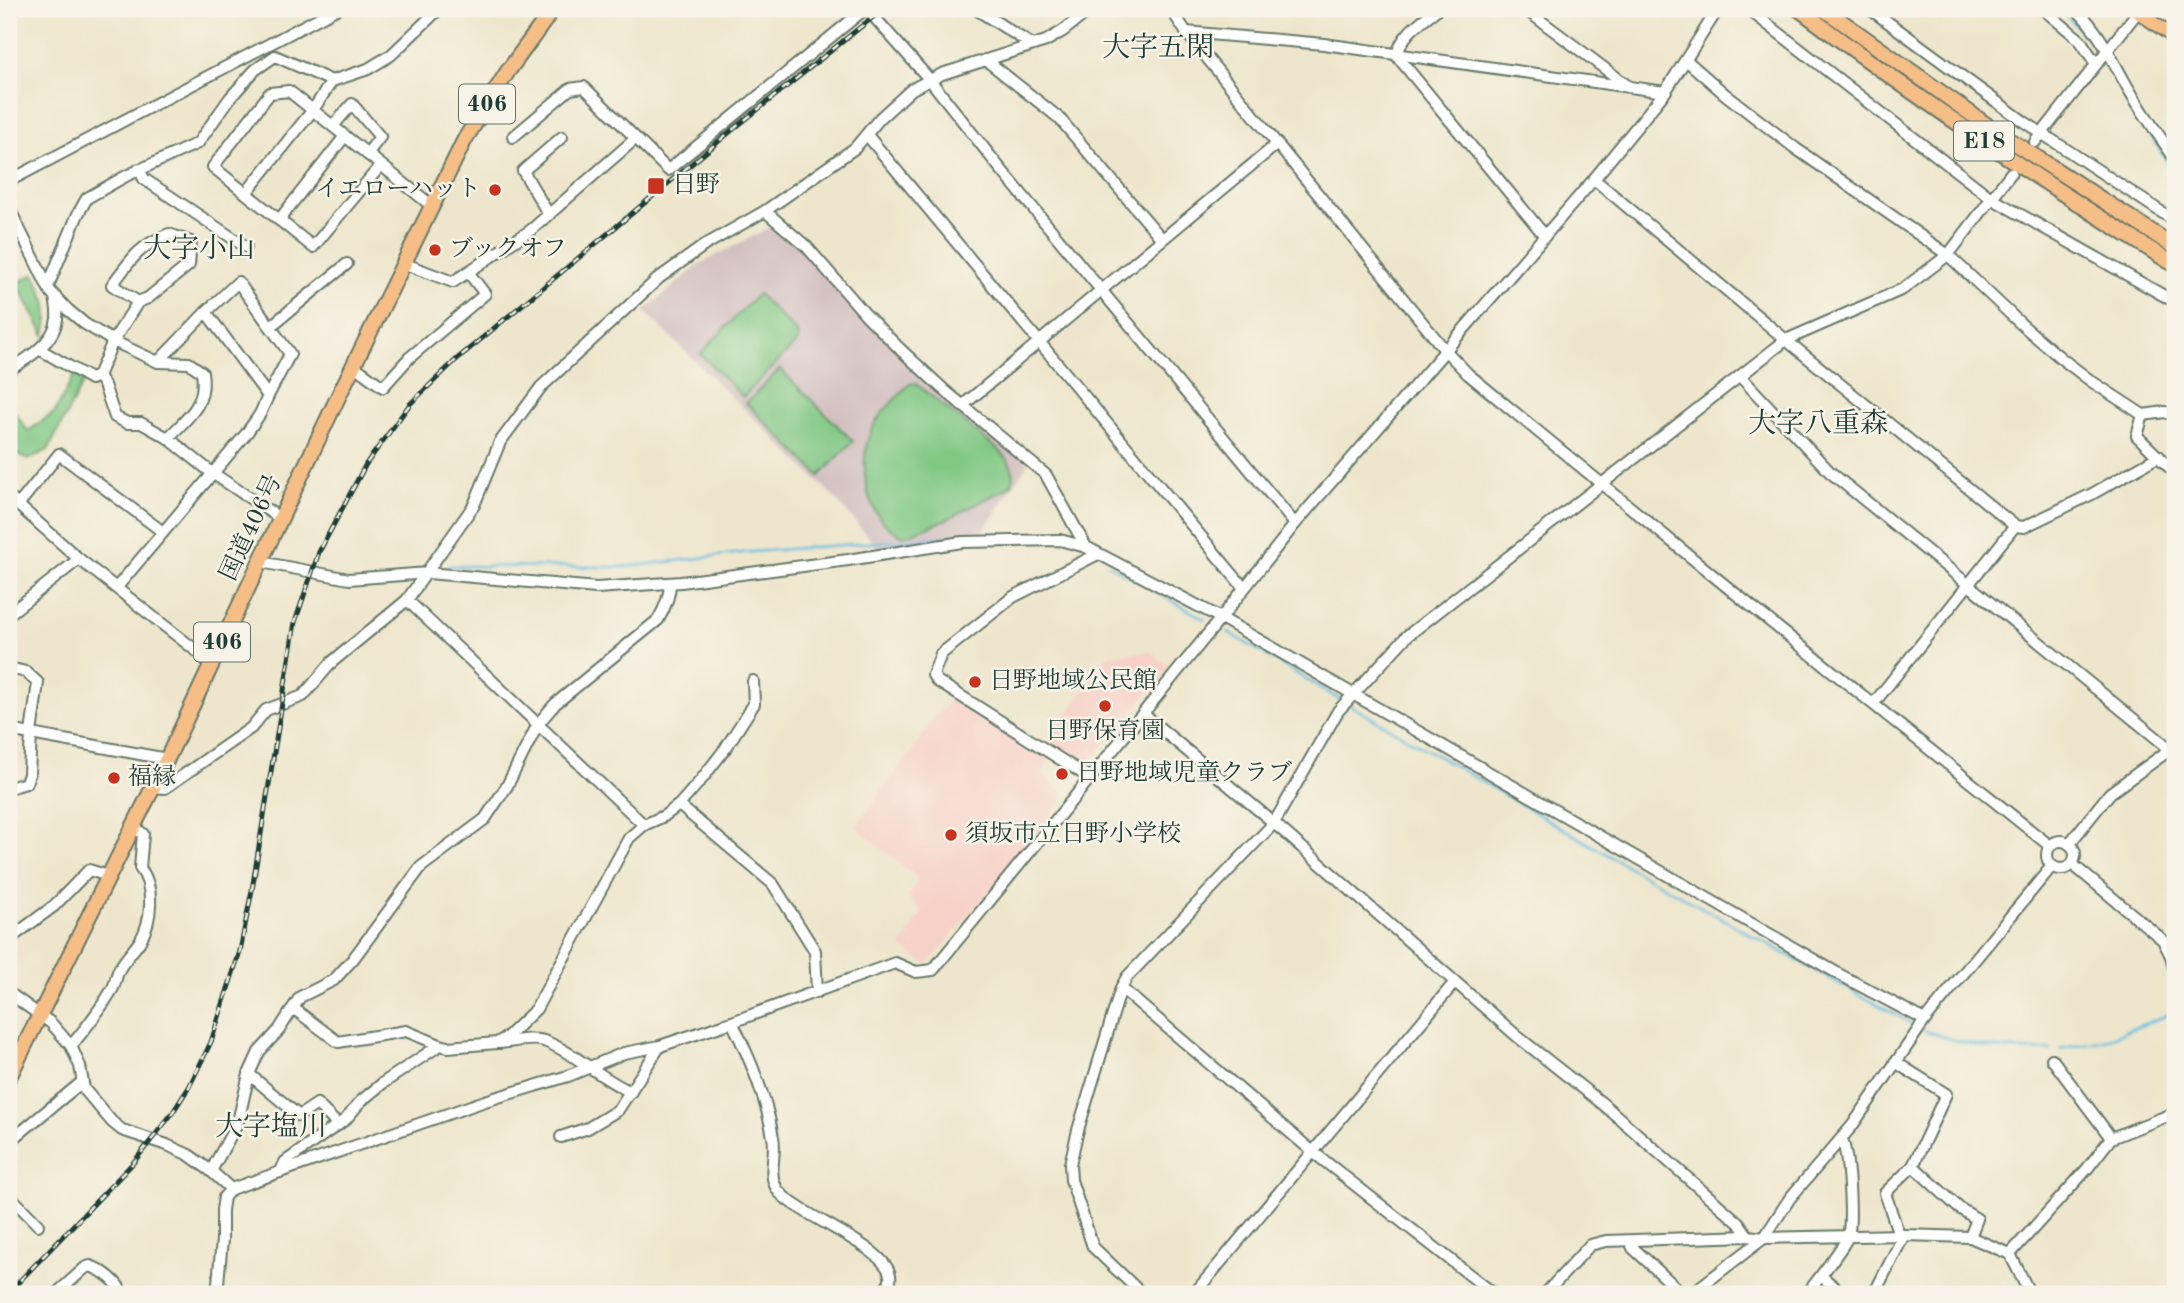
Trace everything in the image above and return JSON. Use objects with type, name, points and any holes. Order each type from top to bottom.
[{"type":"highway","name":"国道406号","points":[[9,1077],[153,788],[465,139],[508,71],[553,9]]},
{"type":"highway","name":"E18","points":[[1799,9],[1980,138],[2175,265]]},
{"type":"highway","name":"E18","points":[[1824,9],[1988,126],[2175,247]]},
{"type":"main road","points":[[2137,10],[2175,38]]},
{"type":"street","points":[[9,181],[336,9]]},
{"type":"street","points":[[48,286],[88,198],[139,169],[198,142],[230,98],[255,70],[275,57],[332,80],[368,69],[391,55],[439,9]]},
{"type":"street","points":[[513,137],[570,89],[584,87],[668,170],[866,9],[930,80],[1295,524]]},
{"type":"street","points":[[976,9],[1032,45]]},
{"type":"street","points":[[153,788],[165,788],[251,727],[266,710],[303,696],[332,662],[407,600],[474,505],[500,442],[541,387],[659,278],[705,244],[765,211],[856,148],[880,118],[912,89],[930,80],[1046,41],[1091,9]]},
{"type":"street","points":[[1171,9],[1186,32],[1444,349],[1495,398],[2050,846]]},
{"type":"street","points":[[1437,9],[1399,43],[1397,55],[1545,236]]},
{"type":"street","points":[[1525,9],[1630,88]]},
{"type":"street","points":[[217,1294],[222,1210],[224,1197],[231,1189],[485,1101],[592,1068],[624,1053],[660,1046],[732,1022],[895,962],[915,972],[933,970],[1295,524],[1594,179],[1665,92],[1718,9]]},
{"type":"street","points":[[1748,9],[1992,198],[2175,302]]},
{"type":"street","points":[[1870,9],[2039,137],[2175,221]]},
{"type":"street","points":[[2043,9],[2080,40],[2096,63]]},
{"type":"street","points":[[2076,9],[2093,25],[2127,86],[2175,159]]},
{"type":"street","points":[[2039,137],[2137,10]]},
{"type":"street","points":[[1186,32],[1324,44],[1665,92]]},
{"type":"street","points":[[986,60],[1059,118],[1162,239]]},
{"type":"street","points":[[1686,60],[1726,95],[1795,148],[1948,255],[2021,324],[2091,381],[2143,415],[2165,412],[2175,416]]},
{"type":"street","points":[[246,193],[313,110],[332,80]]},
{"type":"street","points":[[381,165],[313,247],[213,167],[270,93],[289,92],[313,110],[432,206]]},
{"type":"street","points":[[333,127],[352,104],[380,137],[367,154]]},
{"type":"street","points":[[867,135],[1244,588]]},
{"type":"street","points":[[279,220],[345,136]]},
{"type":"street","points":[[549,215],[523,171],[562,137]]},
{"type":"street","points":[[405,264],[453,282],[531,230],[635,139]]},
{"type":"street","points":[[962,406],[1277,144]]},
{"type":"street","points":[[139,169],[145,179],[246,247]]},
{"type":"street","points":[[1142,1294],[1093,1248],[1070,1181],[1070,1164],[1077,1130],[1121,988],[1139,963],[1185,919],[1274,823],[1321,738],[1349,699],[1407,636],[1786,340],[1903,289],[1948,255],[2011,173]]},
{"type":"street","points":[[1594,179],[1786,340],[2015,526],[2024,527],[2092,494],[2159,456]]},
{"type":"street","points":[[9,208],[55,297],[85,324],[113,341],[158,362],[189,363],[202,372],[201,403],[168,438]]},
{"type":"street","points":[[765,211],[807,247],[866,315],[962,406],[1046,475],[1086,547]]},
{"type":"street","points":[[39,349],[91,379],[98,376],[113,341],[138,302],[148,299],[189,265],[191,242],[169,234],[153,240],[139,250],[112,285],[138,302]]},
{"type":"street","points":[[271,326],[347,264]]},
{"type":"street","points":[[354,366],[383,387],[409,358],[485,294],[468,272]]},
{"type":"street","points":[[117,587],[246,433],[260,414],[290,354],[238,282],[158,362]]},
{"type":"street","points":[[9,370],[39,349],[49,337],[57,320],[55,297]]},
{"type":"street","points":[[206,312],[268,396]]},
{"type":"street","points":[[98,376],[104,384],[115,417],[127,423],[141,423],[168,438],[211,472],[281,519]]},
{"type":"street","points":[[1740,376],[1830,472],[2174,749],[2110,793],[2069,844]]},
{"type":"street","points":[[2143,415],[2137,436],[2175,473]]},
{"type":"street","points":[[163,532],[59,454],[14,500],[79,559],[212,663]]},
{"type":"street","points":[[1874,703],[2015,526]]},
{"type":"street","points":[[261,562],[349,579],[428,573],[597,588],[670,583],[962,542],[1060,540],[1086,547],[1221,618],[1349,699],[1925,1020]]},
{"type":"street","points":[[1090,778],[937,681],[933,675],[942,654],[1013,597],[1098,554]]},
{"type":"street","points":[[9,614],[79,559]]},
{"type":"street","points":[[211,1171],[238,1122],[249,1074],[259,1052],[279,1030],[300,997],[318,990],[343,970],[421,867],[485,819],[507,786],[538,724],[569,691],[658,620],[666,607],[670,583]]},
{"type":"street","points":[[407,600],[644,825]]},
{"type":"street","points":[[9,668],[26,672],[38,683],[29,774],[26,783],[9,788]]},
{"type":"street","points":[[497,1043],[536,1009],[629,838],[644,825],[664,816],[679,805],[725,749],[754,704],[753,681]]},
{"type":"street","points":[[1143,714],[1274,823],[1518,1037],[1632,1129],[1739,1223],[1748,1236]]},
{"type":"street","points":[[9,730],[167,759]]},
{"type":"street","points":[[679,805],[773,884],[815,951],[817,992]]},
{"type":"street","points":[[71,1046],[96,1016],[115,985],[119,969],[141,940],[149,920],[150,895],[145,875],[140,868],[143,834],[134,826]]},
{"type":"street","points":[[2059,841],[2069,844],[2075,854],[2071,864],[2060,869],[2052,866],[2047,854],[2050,846],[2059,841]]},
{"type":"street","points":[[2071,864],[2163,940],[2175,973]]},
{"type":"street","points":[[1691,1294],[1764,1238],[1790,1198],[1852,1126],[1925,1020],[2052,866]]},
{"type":"street","points":[[9,935],[12,937],[54,906],[89,870],[108,876]]},
{"type":"street","points":[[1194,1294],[1455,982]]},
{"type":"street","points":[[1121,988],[1313,1152],[1494,1294]]},
{"type":"street","points":[[9,993],[51,1023],[71,1046],[80,1066],[84,1089],[122,1130],[188,1155],[231,1189]]},
{"type":"street","points":[[293,1008],[338,1042],[406,1031],[448,1047],[542,1040],[592,1068],[613,1084],[631,1092]]},
{"type":"street","points":[[732,1022],[754,1067],[768,1115],[774,1139],[772,1175],[777,1190],[792,1203],[864,1246],[882,1263],[889,1272],[890,1282],[881,1294]]},
{"type":"street","points":[[281,1171],[285,1162],[338,1125],[383,1083],[440,1045]]},
{"type":"street","points":[[561,1137],[588,1128],[618,1110],[660,1046]]},
{"type":"street","points":[[2052,1059],[2110,1138]]},
{"type":"street","points":[[1874,1294],[1902,1235],[1885,1193],[1913,1166],[1947,1094],[1895,1062]]},
{"type":"street","points":[[249,1074],[299,1116],[317,1104],[338,1125]]},
{"type":"street","points":[[9,1142],[82,1082]]},
{"type":"street","points":[[2010,1254],[2087,1169],[2110,1138],[2175,1112]]},
{"type":"street","points":[[1807,1294],[1848,1237],[1849,1177],[1845,1145],[1841,1139]]},
{"type":"street","points":[[1913,1166],[1959,1208],[1977,1219],[1970,1237]]},
{"type":"street","points":[[9,1195],[37,1226]]},
{"type":"street","points":[[1545,1294],[1590,1245],[1748,1236],[1764,1238],[1902,1235],[1970,1237],[2010,1254],[2030,1294]]},
{"type":"street","points":[[1630,1241],[1633,1248],[1683,1294]]},
{"type":"street","points":[[56,1294],[90,1266],[121,1288],[122,1294]]},
{"type":"street","points":[[1821,1276],[1843,1294]]},
{"type":"shaded area","points":[[774,225],[826,269],[873,328],[1028,463],[980,536],[882,553],[834,497],[644,311],[700,264]]},
{"type":"shaded area","name":"日野保育園","points":[[1151,651],[1169,667],[1084,769],[1046,745],[1108,655]]},
{"type":"shaded area","name":"須坂市立日野小学校","points":[[950,699],[1050,758],[1042,774],[1065,795],[1029,843],[927,965],[901,947],[922,912],[908,897],[918,879],[856,827]]},
{"type":"green space","points":[[34,274],[47,304],[45,336],[17,283]]},
{"type":"green space","points":[[758,294],[797,333],[798,341],[743,397],[700,354]]},
{"type":"green space","points":[[780,369],[853,441],[820,476],[746,403]]},
{"type":"green space","points":[[76,372],[86,377],[48,450],[28,460],[9,450],[9,407],[28,431],[55,412]]},
{"type":"green space","points":[[915,383],[1001,452],[1011,466],[1013,479],[1012,484],[1004,490],[941,522],[904,536],[880,519],[873,506],[865,476],[865,460],[871,431],[878,418],[909,384]]},
{"type":"waterway","points":[[2059,9],[2093,42],[2099,53]]},
{"type":"waterway","points":[[2103,59],[2175,175]]},
{"type":"waterway","points":[[448,566],[624,567],[751,552],[982,534],[1024,536]]},
{"type":"waterway","points":[[1108,564],[1204,619]]},
{"type":"waterway","points":[[1228,632],[1342,701]]},
{"type":"waterway","points":[[1348,704],[1636,871],[1918,1027]]},
{"type":"waterway","points":[[2060,1049],[2104,1040],[2175,1012]]},
{"type":"waterway","points":[[1924,1030],[1987,1047],[2051,1050]]},
{"type":"railway","points":[[9,1292],[133,1163],[171,1115],[189,1087],[211,1042],[240,951],[295,622],[319,552],[366,464],[410,404],[457,359],[731,131],[883,9]]},
{"type":"place","name":"日野","points":[[656,186]]},
{"type":"place","name":"イエローハット","points":[[495,190]]},
{"type":"place","name":"ブックオフ","points":[[435,250]]},
{"type":"place","name":"日野地域公民館","points":[[975,682]]},
{"type":"place","name":"日野保育園","points":[[1105,706]]},
{"type":"place","name":"日野地域児童クラブ","points":[[1062,774]]},
{"type":"place","name":"福縁","points":[[114,778]]},
{"type":"place","name":"須坂市立日野小学校","points":[[951,835]]},
{"type":"district","name":"大字五閑","points":[[1158,49]]},
{"type":"district","name":"大字小山","points":[[199,250]]},
{"type":"district","name":"大字八重森","points":[[1818,425]]},
{"type":"district","name":"大字塩川","points":[[271,1128]]}]
